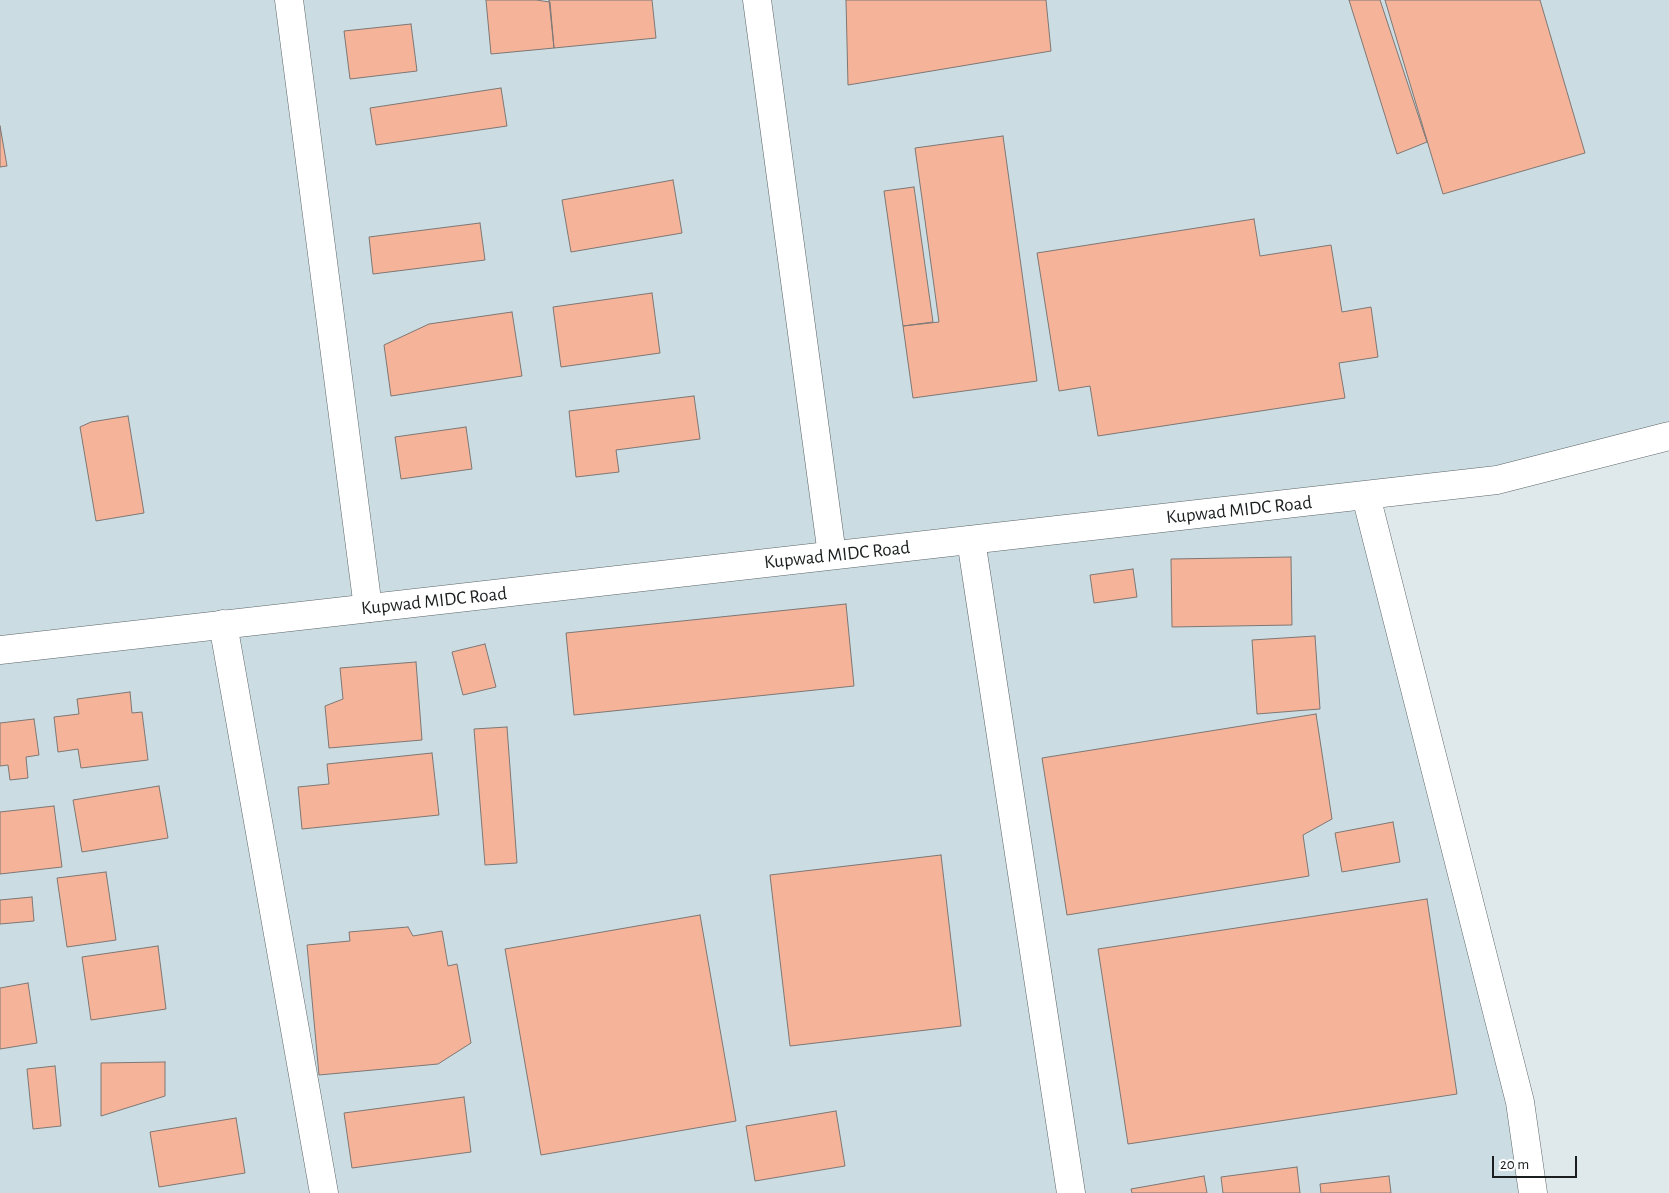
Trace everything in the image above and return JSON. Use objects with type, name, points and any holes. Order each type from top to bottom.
[{"type":"street","points":[[289,0],[368,608]]},
{"type":"street","points":[[757,0],[832,556]]},
{"type":"street","name":"Kupwad MIDC Road","points":[[0,650],[1497,480],[1669,436]]},
{"type":"street","points":[[1366,496],[1520,1102],[1533,1193]]},
{"type":"street","points":[[971,540],[1071,1193]]},
{"type":"street","points":[[223,624],[324,1193]]},
{"type":"shaded area","points":[[0,0],[1669,0],[1669,435],[1366,495],[1465,883],[1526,1193],[0,1193]]},
{"type":"building","points":[[486,0],[536,0],[550,2],[554,48],[491,54]]},
{"type":"building","points":[[549,0],[652,0],[656,38],[554,48]]},
{"type":"building","points":[[846,0],[1046,0],[1051,51],[848,85]]},
{"type":"building","points":[[1349,0],[1380,0],[1427,142],[1397,154]]},
{"type":"building","points":[[1385,0],[1540,0],[1585,153],[1443,194]]},
{"type":"building","points":[[411,24],[417,71],[350,79],[344,31]]},
{"type":"building","points":[[501,88],[507,126],[376,145],[370,108]]},
{"type":"building","points":[[0,126],[7,166],[0,167]]},
{"type":"building","points":[[1003,136],[1037,381],[913,398],[903,326],[939,322],[915,148]]},
{"type":"building","points":[[673,180],[682,233],[571,252],[562,200]]},
{"type":"building","points":[[914,187],[933,322],[903,326],[884,191]]},
{"type":"building","points":[[1254,219],[1260,256],[1331,245],[1342,312],[1371,307],[1378,357],[1339,363],[1345,398],[1098,436],[1090,386],[1059,391],[1037,253]]},
{"type":"building","points":[[480,223],[485,260],[373,274],[369,237]]},
{"type":"building","points":[[652,293],[660,353],[561,367],[553,307]]},
{"type":"building","points":[[512,312],[522,376],[391,396],[384,345],[429,324]]},
{"type":"building","points":[[694,396],[700,439],[616,450],[619,472],[576,477],[569,411]]},
{"type":"building","points":[[128,416],[144,513],[96,521],[80,427],[91,422]]},
{"type":"building","points":[[466,427],[472,469],[401,479],[395,437]]},
{"type":"building","points":[[1291,557],[1292,625],[1172,627],[1171,559]]},
{"type":"building","points":[[1133,569],[1137,597],[1094,603],[1090,575]]},
{"type":"building","points":[[846,604],[854,686],[574,715],[566,633]]},
{"type":"building","points":[[1315,636],[1320,709],[1257,714],[1252,640]]},
{"type":"building","points":[[485,644],[496,687],[463,695],[452,652]]},
{"type":"building","points":[[416,662],[422,740],[329,748],[325,706],[343,699],[340,668]]},
{"type":"building","points":[[130,692],[132,713],[142,712],[148,760],[81,768],[78,749],[58,752],[54,717],[79,714],[77,699]]},
{"type":"building","points":[[1316,714],[1332,819],[1303,835],[1309,876],[1067,915],[1042,758]]},
{"type":"building","points":[[34,719],[39,755],[26,757],[28,778],[10,780],[8,765],[0,766],[0,723]]},
{"type":"building","points":[[507,727],[517,863],[485,865],[474,729]]},
{"type":"building","points":[[432,753],[439,815],[302,829],[298,787],[329,784],[327,764]]},
{"type":"building","points":[[159,786],[168,838],[82,852],[73,800]]},
{"type":"building","points":[[54,806],[62,867],[0,874],[0,812]]},
{"type":"building","points":[[1393,822],[1400,862],[1342,872],[1335,833]]},
{"type":"building","points":[[941,855],[961,1026],[790,1046],[770,875]]},
{"type":"building","points":[[106,872],[116,940],[67,947],[57,878]]},
{"type":"building","points":[[32,897],[34,921],[0,924],[0,900]]},
{"type":"building","points":[[1427,899],[1457,1094],[1128,1144],[1098,949]]},
{"type":"building","points":[[700,915],[736,1121],[541,1155],[505,949]]},
{"type":"building","points":[[408,927],[413,936],[442,931],[448,966],[457,964],[471,1043],[438,1064],[319,1075],[307,945],[350,941],[349,932]]},
{"type":"building","points":[[158,946],[166,1009],[91,1020],[82,957]]},
{"type":"building","points":[[28,983],[37,1043],[0,1049],[0,988]]},
{"type":"building","points":[[165,1062],[165,1096],[101,1116],[101,1063]]},
{"type":"building","points":[[55,1066],[61,1126],[33,1129],[27,1069]]},
{"type":"building","points":[[464,1097],[471,1152],[352,1168],[344,1113]]},
{"type":"building","points":[[836,1111],[845,1166],[755,1181],[746,1126]]},
{"type":"building","points":[[236,1118],[245,1173],[159,1187],[150,1132]]},
{"type":"building","points":[[1297,1167],[1300,1193],[1223,1193],[1221,1177]]},
{"type":"building","points":[[1204,1176],[1207,1193],[1132,1193],[1131,1189]]},
{"type":"building","points":[[1389,1176],[1391,1193],[1321,1193],[1320,1184]]}]
